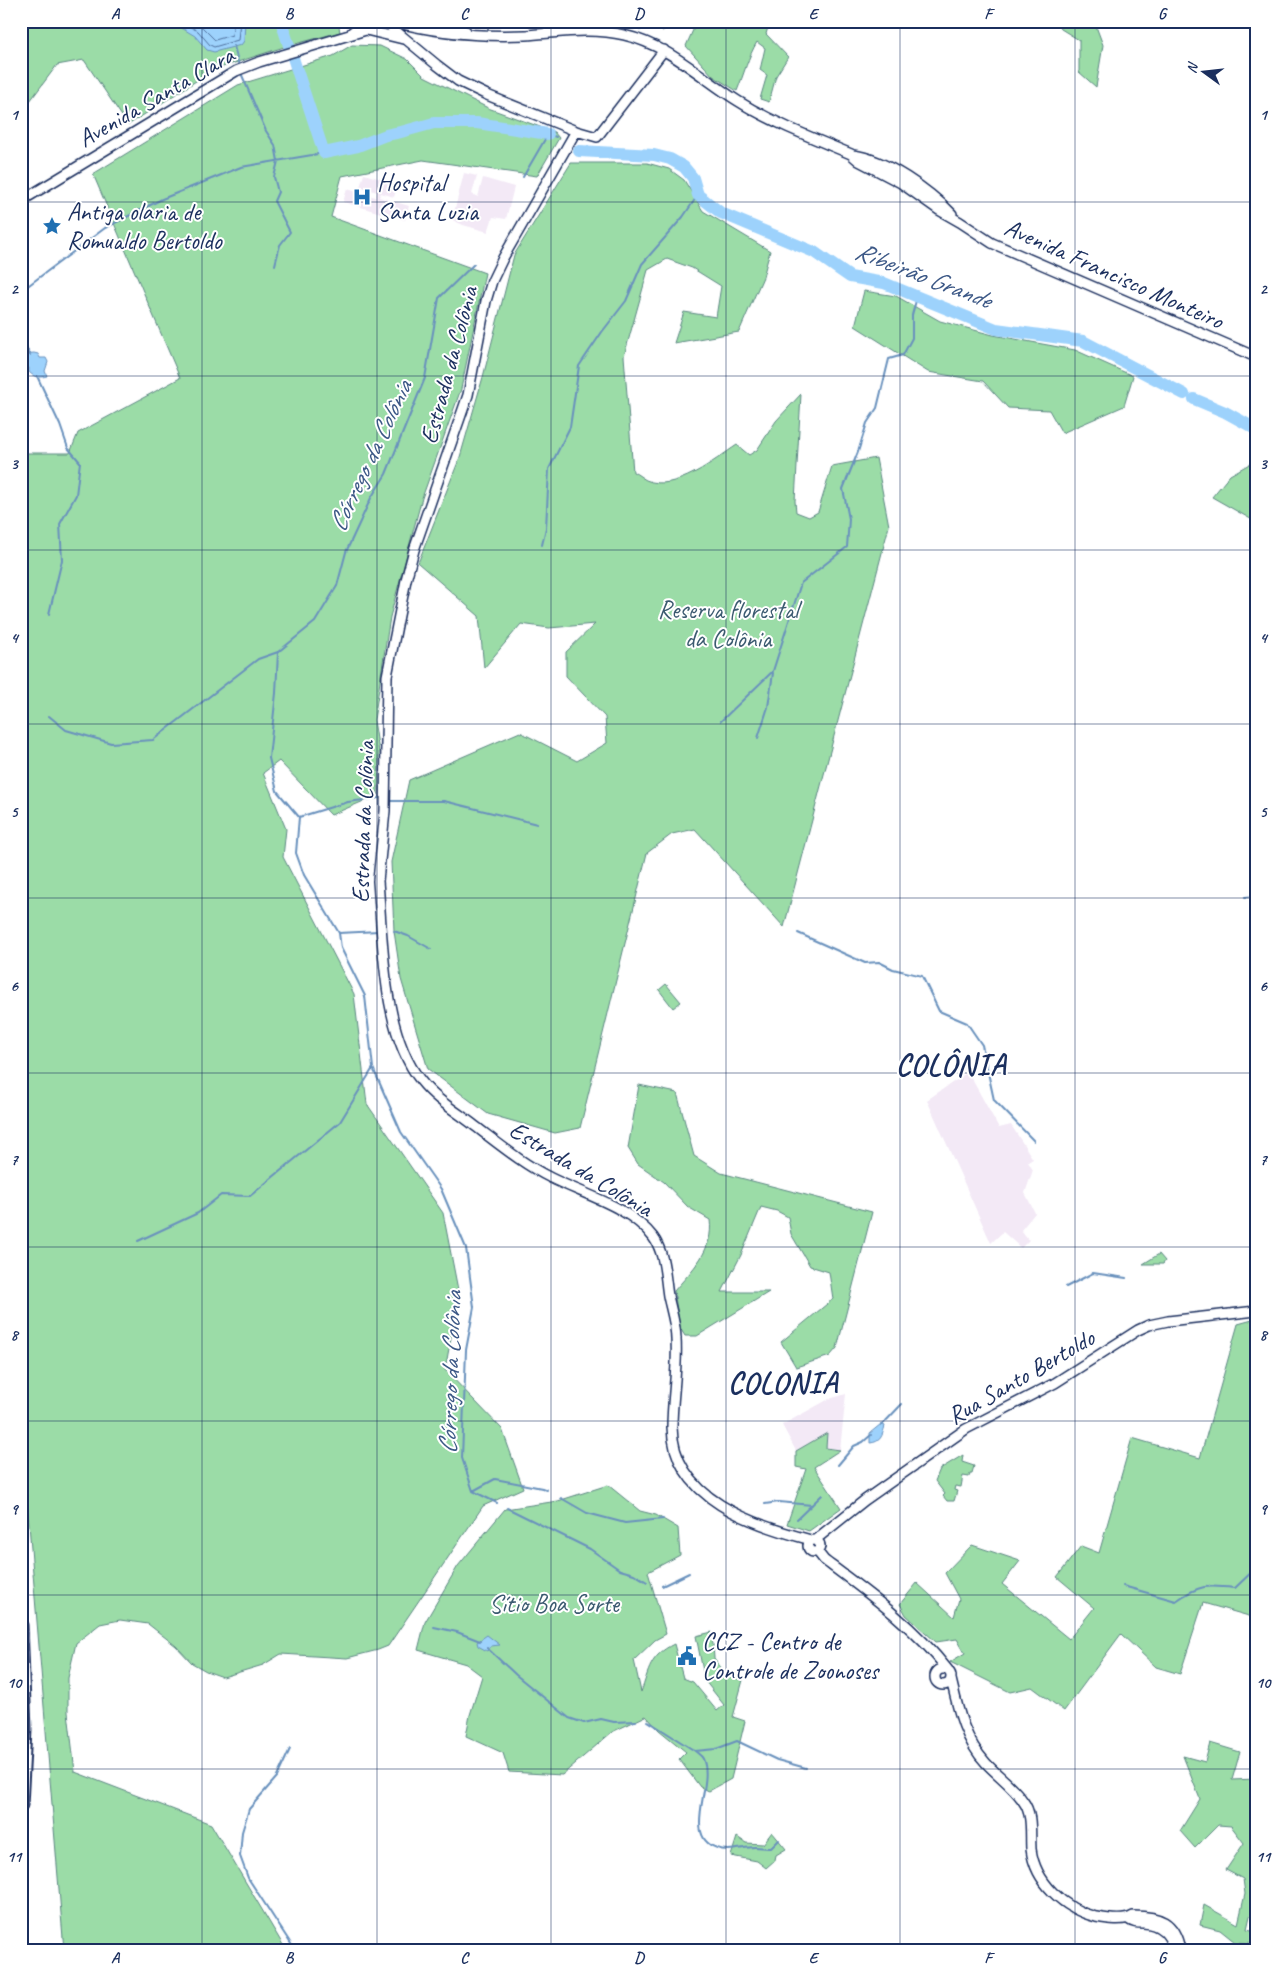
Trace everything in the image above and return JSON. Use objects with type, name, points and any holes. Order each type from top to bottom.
[{"type":"highway","points":[[21,1625],[24,1665],[24,1730],[21,1805]]},
{"type":"street","points":[[436,21],[473,34]]},
{"type":"street","points":[[385,22],[458,80],[487,95],[576,132],[597,137],[664,50]]},
{"type":"street","name":"Avenida Francisco Monteiro","points":[[385,22],[431,30],[473,34],[526,35],[598,30],[624,35],[664,50],[738,102],[755,111],[851,154],[862,156],[899,173],[942,204],[960,222],[997,246],[1256,357]]},
{"type":"street","name":"Avenida Santa Clara","points":[[21,201],[240,69],[348,35],[366,26],[385,22]]},
{"type":"street","points":[[366,26],[408,41]]},
{"type":"street","name":"Estrada da Colônia","points":[[576,132],[503,258],[492,281],[486,301],[468,395],[414,550],[406,580],[388,676],[385,811],[378,866],[387,982],[392,1013],[404,1052],[413,1071],[429,1090],[534,1169],[623,1212],[638,1222],[654,1238],[662,1260],[676,1338],[672,1428],[675,1445],[684,1471],[697,1488],[743,1517],[814,1544],[824,1560],[888,1610],[930,1648],[948,1678]]},
{"type":"street","name":"Rua Santo Bertoldo","points":[[814,1544],[865,1500],[966,1429],[1055,1383],[1138,1330],[1149,1325],[1168,1321],[1256,1311]]},
{"type":"street","points":[[930,1648],[937,1682],[948,1678]]},
{"type":"street","points":[[936,1674],[940,1670],[948,1678],[967,1736],[976,1752],[1023,1801],[1030,1820],[1032,1856],[1045,1884],[1057,1897],[1090,1915],[1109,1919],[1128,1919],[1133,1916],[1149,1916],[1161,1919],[1174,1932],[1180,1950]]},
{"type":"street","points":[[1128,1919],[1133,1922],[1149,1924],[1160,1928],[1169,1936],[1175,1950]]},
{"type":"shaded area","points":[[464,173],[477,176],[472,194],[478,197],[483,178],[514,187],[506,219],[493,217],[488,232],[452,220]]},
{"type":"shaded area","name":"Hospital Santa Luzia","points":[[364,174],[398,184],[394,197],[381,193],[379,197],[409,206],[405,220],[343,202],[347,189],[376,197],[377,192],[360,187]]},
{"type":"shaded area","points":[[968,1072],[999,1128],[1011,1125],[1033,1159],[1028,1162],[1033,1170],[1025,1193],[1035,1213],[1021,1230],[1029,1240],[1021,1248],[1003,1232],[991,1243],[927,1100]]},
{"type":"shaded area","points":[[846,1394],[840,1450],[826,1448],[827,1433],[796,1451],[782,1425],[829,1399]]},
{"type":"green space","points":[[21,21],[338,21],[340,32],[284,47],[213,70],[128,125],[84,60],[57,65],[21,113]]},
{"type":"green space","points":[[631,21],[667,21],[663,31]]},
{"type":"green space","points":[[697,21],[770,21],[766,34],[788,57],[776,76],[769,102],[760,99],[767,75],[760,70],[765,48],[757,42],[737,91],[713,76],[686,46]]},
{"type":"green space","points":[[1056,21],[1094,21],[1103,45],[1096,87],[1079,72],[1079,40],[1061,29]]},
{"type":"green space","points":[[352,45],[380,46],[407,59],[424,76],[488,108],[554,132],[559,138],[537,176],[423,160],[342,176],[331,217],[485,273],[461,389],[422,498],[390,617],[374,720],[379,752],[378,795],[331,815],[279,761],[263,773],[286,829],[283,857],[354,994],[367,1104],[443,1213],[459,1295],[445,1370],[502,1429],[523,1488],[483,1506],[388,1646],[378,1650],[347,1658],[281,1654],[263,1665],[223,1677],[206,1671],[192,1663],[176,1646],[148,1624],[120,1620],[100,1624],[76,1643],[68,1678],[68,1712],[75,1772],[211,1824],[286,1950],[64,1950],[21,1427],[21,453],[70,453],[78,433],[180,378],[93,174],[238,85],[333,56]]},
{"type":"green space","name":"Reserva florestal da Colônia","points":[[571,163],[647,163],[669,169],[684,180],[703,211],[770,251],[763,277],[739,332],[674,343],[684,312],[716,317],[721,286],[692,268],[667,259],[648,270],[624,356],[633,472],[646,480],[657,483],[669,482],[694,473],[737,445],[749,455],[757,450],[776,421],[801,394],[796,512],[809,517],[818,512],[832,466],[876,458],[889,526],[784,927],[695,829],[672,834],[647,853],[580,1128],[555,1133],[488,1114],[428,1069],[401,979],[394,931],[391,862],[409,780],[520,732],[577,761],[607,743],[605,717],[566,676],[566,652],[595,624],[549,628],[521,624],[484,668],[479,616],[418,563],[460,457],[483,377],[514,255]]},
{"type":"green space","points":[[864,291],[896,296],[940,321],[993,335],[1075,350],[1133,376],[1124,406],[1062,433],[1049,410],[1008,408],[983,381],[928,372],[855,326]]},
{"type":"green space","points":[[1253,462],[1256,463],[1256,522],[1212,497],[1230,475]]},
{"type":"green space","points":[[666,984],[681,1002],[673,1008],[659,990]]},
{"type":"green space","points":[[639,1085],[677,1093],[694,1156],[721,1173],[872,1212],[837,1348],[830,1356],[796,1367],[781,1342],[833,1299],[829,1272],[810,1266],[791,1234],[788,1217],[777,1211],[761,1207],[741,1255],[722,1292],[769,1292],[697,1336],[685,1336],[680,1328],[674,1291],[705,1250],[709,1241],[710,1220],[688,1207],[664,1182],[638,1164],[628,1148]]},
{"type":"green space","points":[[1159,1254],[1165,1261],[1163,1264],[1143,1264]]},
{"type":"green space","points":[[1256,1319],[1256,1618],[1203,1603],[1180,1674],[1156,1667],[1121,1634],[1064,1711],[1032,1687],[1010,1692],[950,1662],[965,1653],[957,1639],[936,1642],[906,1615],[900,1604],[917,1583],[954,1617],[959,1599],[945,1573],[972,1545],[1020,1561],[1002,1584],[1069,1639],[1094,1608],[1057,1577],[1081,1546],[1099,1553],[1132,1438],[1200,1458],[1238,1324]]},
{"type":"green space","points":[[827,1433],[826,1448],[840,1450],[814,1467],[841,1508],[809,1531],[787,1524],[806,1469],[796,1467],[796,1451]]},
{"type":"green space","points":[[963,1455],[962,1462],[974,1466],[972,1473],[970,1473],[969,1477],[963,1476],[961,1487],[955,1486],[954,1490],[957,1491],[954,1501],[947,1501],[943,1496],[945,1494],[935,1481],[940,1469]]},
{"type":"green space","name":"Sítio Boa Sorte","points":[[608,1485],[640,1511],[656,1515],[678,1528],[680,1555],[648,1572],[666,1634],[655,1640],[634,1660],[641,1692],[648,1671],[655,1659],[674,1644],[683,1678],[693,1682],[717,1711],[724,1705],[705,1681],[696,1636],[712,1632],[714,1658],[727,1676],[743,1680],[733,1717],[745,1721],[731,1779],[709,1791],[700,1787],[679,1759],[686,1752],[659,1730],[646,1716],[612,1732],[562,1775],[509,1772],[503,1753],[466,1736],[470,1715],[482,1676],[466,1664],[418,1650],[425,1622],[458,1566],[505,1509],[558,1501]]},
{"type":"green space","points":[[1210,1743],[1240,1752],[1232,1780],[1256,1779],[1256,1909],[1250,1916],[1247,1929],[1256,1931],[1256,1943],[1235,1942],[1220,1930],[1200,1925],[1204,1905],[1238,1924],[1245,1894],[1243,1879],[1226,1870],[1244,1843],[1231,1826],[1218,1825],[1195,1848],[1180,1831],[1200,1799],[1183,1756],[1205,1762]]},
{"type":"green space","points":[[772,1832],[786,1849],[776,1855],[775,1860],[766,1868],[757,1861],[731,1856],[737,1837],[746,1843],[763,1844]]},
{"type":"water","points":[[170,21],[245,21],[244,41],[241,45],[214,52],[207,50],[195,36]]},
{"type":"water","points":[[21,354],[38,354],[40,358],[46,358],[48,362],[45,371],[47,376],[35,376],[25,366]]},
{"type":"water","points":[[881,1424],[885,1426],[883,1433],[877,1441],[870,1443],[870,1433]]},
{"type":"water","points":[[487,1635],[500,1645],[491,1646],[487,1651],[478,1646],[477,1642]]},
{"type":"waterway","name":"Ribeirão Grande","points":[[281,21],[324,153],[358,146],[386,135],[434,123],[477,123],[548,134]]},
{"type":"waterway","points":[[640,30],[644,21]]},
{"type":"waterway","points":[[234,46],[239,66]]},
{"type":"waterway","points":[[241,73],[266,131],[275,145],[278,161],[274,177],[278,192],[274,201],[290,232],[280,245],[275,265]]},
{"type":"waterway","name":"Córrego da Colônia","points":[[523,177],[548,134],[556,137]]},
{"type":"waterway","name":"Ribeirão Grande","points":[[579,151],[654,155],[670,159],[684,167],[693,178],[698,195],[721,213],[814,252],[850,277],[884,283],[996,329],[1083,341],[1184,394]]},
{"type":"waterway","points":[[21,291],[105,228],[162,199],[241,167],[324,153]]},
{"type":"waterway","points":[[542,545],[546,528],[549,469],[570,427],[579,366],[626,301],[642,264],[683,217],[698,195]]},
{"type":"waterway","name":"Córrego da Colônia","points":[[49,716],[66,730],[111,743],[153,740],[258,659],[278,652],[315,622],[337,586],[346,552],[371,498],[386,474],[425,378],[439,298],[474,264]]},
{"type":"waterway","points":[[721,721],[773,671],[801,583],[847,547],[849,519],[843,489],[867,423],[877,408],[889,359],[903,355],[912,338],[912,315],[917,297]]},
{"type":"waterway","points":[[21,336],[30,355]]},
{"type":"waterway","points":[[37,376],[60,425],[68,448],[80,462],[76,495],[60,524],[62,560],[49,614]]},
{"type":"waterway","name":"Ribeirão Grande","points":[[1194,399],[1225,412],[1256,429]]},
{"type":"waterway","name":"Córrego da Colônia","points":[[138,1241],[198,1213],[221,1195],[250,1196],[340,1122],[373,1068],[365,996],[341,948],[339,933],[304,875],[296,853],[299,817],[277,791],[269,758],[278,652]]},
{"type":"waterway","points":[[758,738],[768,707],[773,673]]},
{"type":"waterway","points":[[299,817],[348,802],[379,798]]},
{"type":"waterway","points":[[391,801],[444,801],[537,824]]},
{"type":"waterway","points":[[1245,897],[1256,896]]},
{"type":"waterway","points":[[339,933],[379,931]]},
{"type":"waterway","points":[[394,931],[408,936],[431,949]]},
{"type":"waterway","points":[[798,933],[865,963],[879,962],[893,969],[922,976],[939,1011],[967,1023],[982,1045],[994,1100],[1034,1141]]},
{"type":"waterway","name":"Córrego da Colônia","points":[[373,1068],[401,1132],[441,1189],[466,1248],[474,1307],[466,1350],[462,1458],[473,1491]]},
{"type":"waterway","points":[[1066,1287],[1093,1273],[1126,1278]]},
{"type":"waterway","points":[[882,1425],[902,1404]]},
{"type":"waterway","points":[[838,1465],[854,1446],[863,1442],[871,1435]]},
{"type":"waterway","points":[[473,1491],[495,1479],[547,1490]]},
{"type":"waterway","points":[[473,1491],[497,1503]]},
{"type":"waterway","points":[[797,1519],[822,1495]]},
{"type":"waterway","points":[[561,1498],[587,1513],[625,1523],[663,1519]]},
{"type":"waterway","points":[[765,1504],[779,1502],[812,1505]]},
{"type":"waterway","points":[[507,1508],[590,1549],[620,1570],[634,1574],[647,1582]]},
{"type":"waterway","points":[[1123,1586],[1176,1601],[1192,1591],[1204,1587],[1235,1588],[1256,1568]]},
{"type":"waterway","points":[[662,1586],[689,1573]]},
{"type":"waterway","name":"Córrego da Colônia","points":[[434,1627],[457,1632],[480,1641]]},
{"type":"waterway","name":"Córrego da Colônia","points":[[487,1648],[516,1675],[569,1718],[584,1723],[601,1719],[614,1722],[636,1721]]},
{"type":"waterway","name":"Córrego da Colônia","points":[[648,1721],[695,1751],[716,1749],[737,1741],[777,1760],[806,1768]]},
{"type":"waterway","points":[[290,1749],[277,1777],[249,1809],[242,1832],[240,1856],[248,1878],[295,1950]]},
{"type":"waterway","name":"Córrego da Colônia","points":[[695,1751],[702,1758],[706,1770],[700,1821],[701,1833],[707,1842],[717,1848],[731,1850],[755,1847],[771,1848],[779,1840]]},
{"type":"place","name":"Hospital Santa Luzia","points":[[362,197]]},
{"type":"place","name":"Antiga olaria de Romualdo Bertoldo","points":[[52,226]]},
{"type":"place","name":"CCZ - Centro de Controle de Zoonoses","points":[[687,1656]]},
{"type":"district","name":"COLÔNIA","points":[[951,1065]]},
{"type":"district","name":"COLONIA","points":[[783,1383]]}]
